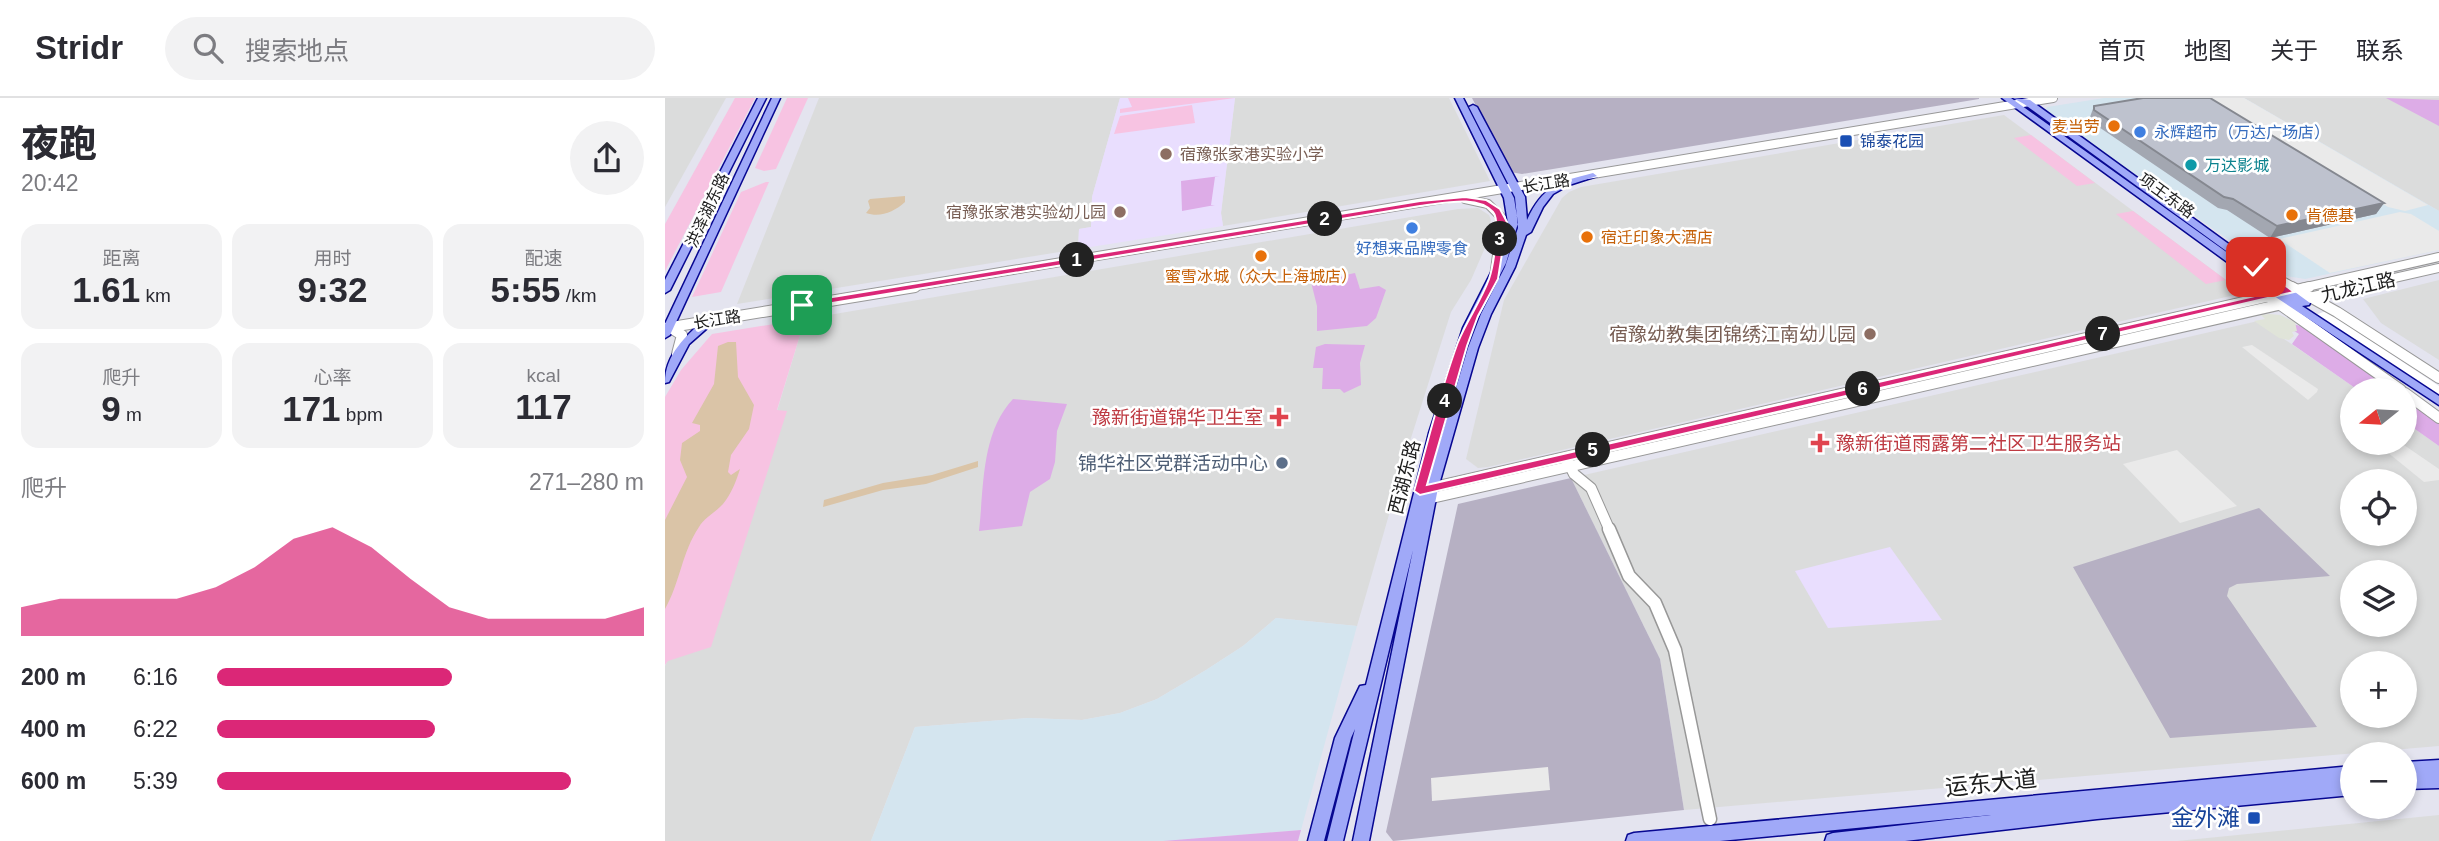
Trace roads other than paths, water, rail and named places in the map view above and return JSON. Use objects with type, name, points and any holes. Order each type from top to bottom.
[{"type":"main road","name":"洪泽湖东路","points":[[665,290],[762,98]]},
{"type":"main road","name":"洪泽湖东路","points":[[667,327],[776,98]]},
{"type":"main road","name":"西湖东路","points":[[1335,841],[1378,662],[1425,495],[1462,346],[1473,316],[1494,279],[1513,223],[1509,187],[1459,98]]},
{"type":"main road","name":"西湖东路","points":[[1361,841],[1425,495],[1473,348],[1486,314],[1510,268],[1524,219],[1468,98]]},
{"type":"main road","name":"项王东路","points":[[2016,100],[2293,290],[2291,303]]},
{"type":"main road","name":"项王东路","points":[[2016,100],[2241,268],[2273,295],[2316,315]]},
{"type":"main road","points":[[1510,268],[1538,203],[1546,193],[1560,184],[1593,176]]},
{"type":"main road","points":[[2316,315],[2439,393]]},
{"type":"main road","points":[[2316,315],[2439,401]]},
{"type":"main road","points":[[665,380],[685,342],[711,320]]},
{"type":"main road","points":[[1316,841],[1343,738],[1378,662]]},
{"type":"main road","points":[[2417,768],[2439,766]]},
{"type":"main road","name":"运东大道","points":[[1634,841],[2152,790],[2340,775]]},
{"type":"main road","points":[[2417,781],[2439,780]]},
{"type":"main road","name":"运东大道","points":[[1833,841],[2097,811],[2340,788]]},
{"type":"street","name":"长江路","points":[[667,327],[2016,100],[2053,98]]},
{"type":"street","name":"长江路","points":[[667,327],[1509,187],[1593,176],[2016,100]]},
{"type":"street","points":[[1420,203],[1470,199],[1483,202],[1497,210],[1503,222],[1494,279]]},
{"type":"street","name":"九龙江路","points":[[1425,495],[2439,257]]},
{"type":"street","name":"九龙江路","points":[[1568,462],[2439,268]]},
{"type":"street","points":[[2293,290],[2312,298],[2439,378]]},
{"type":"street","points":[[2291,303],[2385,378]]},
{"type":"street","points":[[667,327],[682,335],[673,363]]},
{"type":"street","points":[[2417,402],[2439,418]]},
{"type":"street","points":[[1568,462],[1591,488],[1629,576],[1655,603],[1675,650],[1710,819]]},
{"type":"place","name":"麦当劳","points":[[2114,126]]},
{"type":"place","name":"永辉超市（万达广场店）","points":[[2140,132]]},
{"type":"place","name":"锦泰花园","points":[[1846,141]]},
{"type":"place","name":"宿豫张家港实验小学","points":[[1166,154]]},
{"type":"place","name":"万达影城","points":[[2191,165]]},
{"type":"place","name":"宿豫张家港实验幼儿园","points":[[1120,212]]},
{"type":"place","name":"肯德基","points":[[2292,215]]},
{"type":"place","name":"好想来品牌零食","points":[[1412,228]]},
{"type":"place","name":"宿迁印象大酒店","points":[[1587,237]]},
{"type":"place","name":"蜜雪冰城（众大上海城店）","points":[[1261,256]]},
{"type":"place","name":"宿豫幼教集团锦绣江南幼儿园","points":[[1870,334]]},
{"type":"place","name":"豫新街道锦华卫生室","points":[[1279,417]]},
{"type":"place","name":"豫新街道雨露第二社区卫生服务站","points":[[1820,443]]},
{"type":"place","name":"锦华社区党群活动中心","points":[[1282,463]]},
{"type":"place","name":"金外滩","points":[[2254,818]]}]
